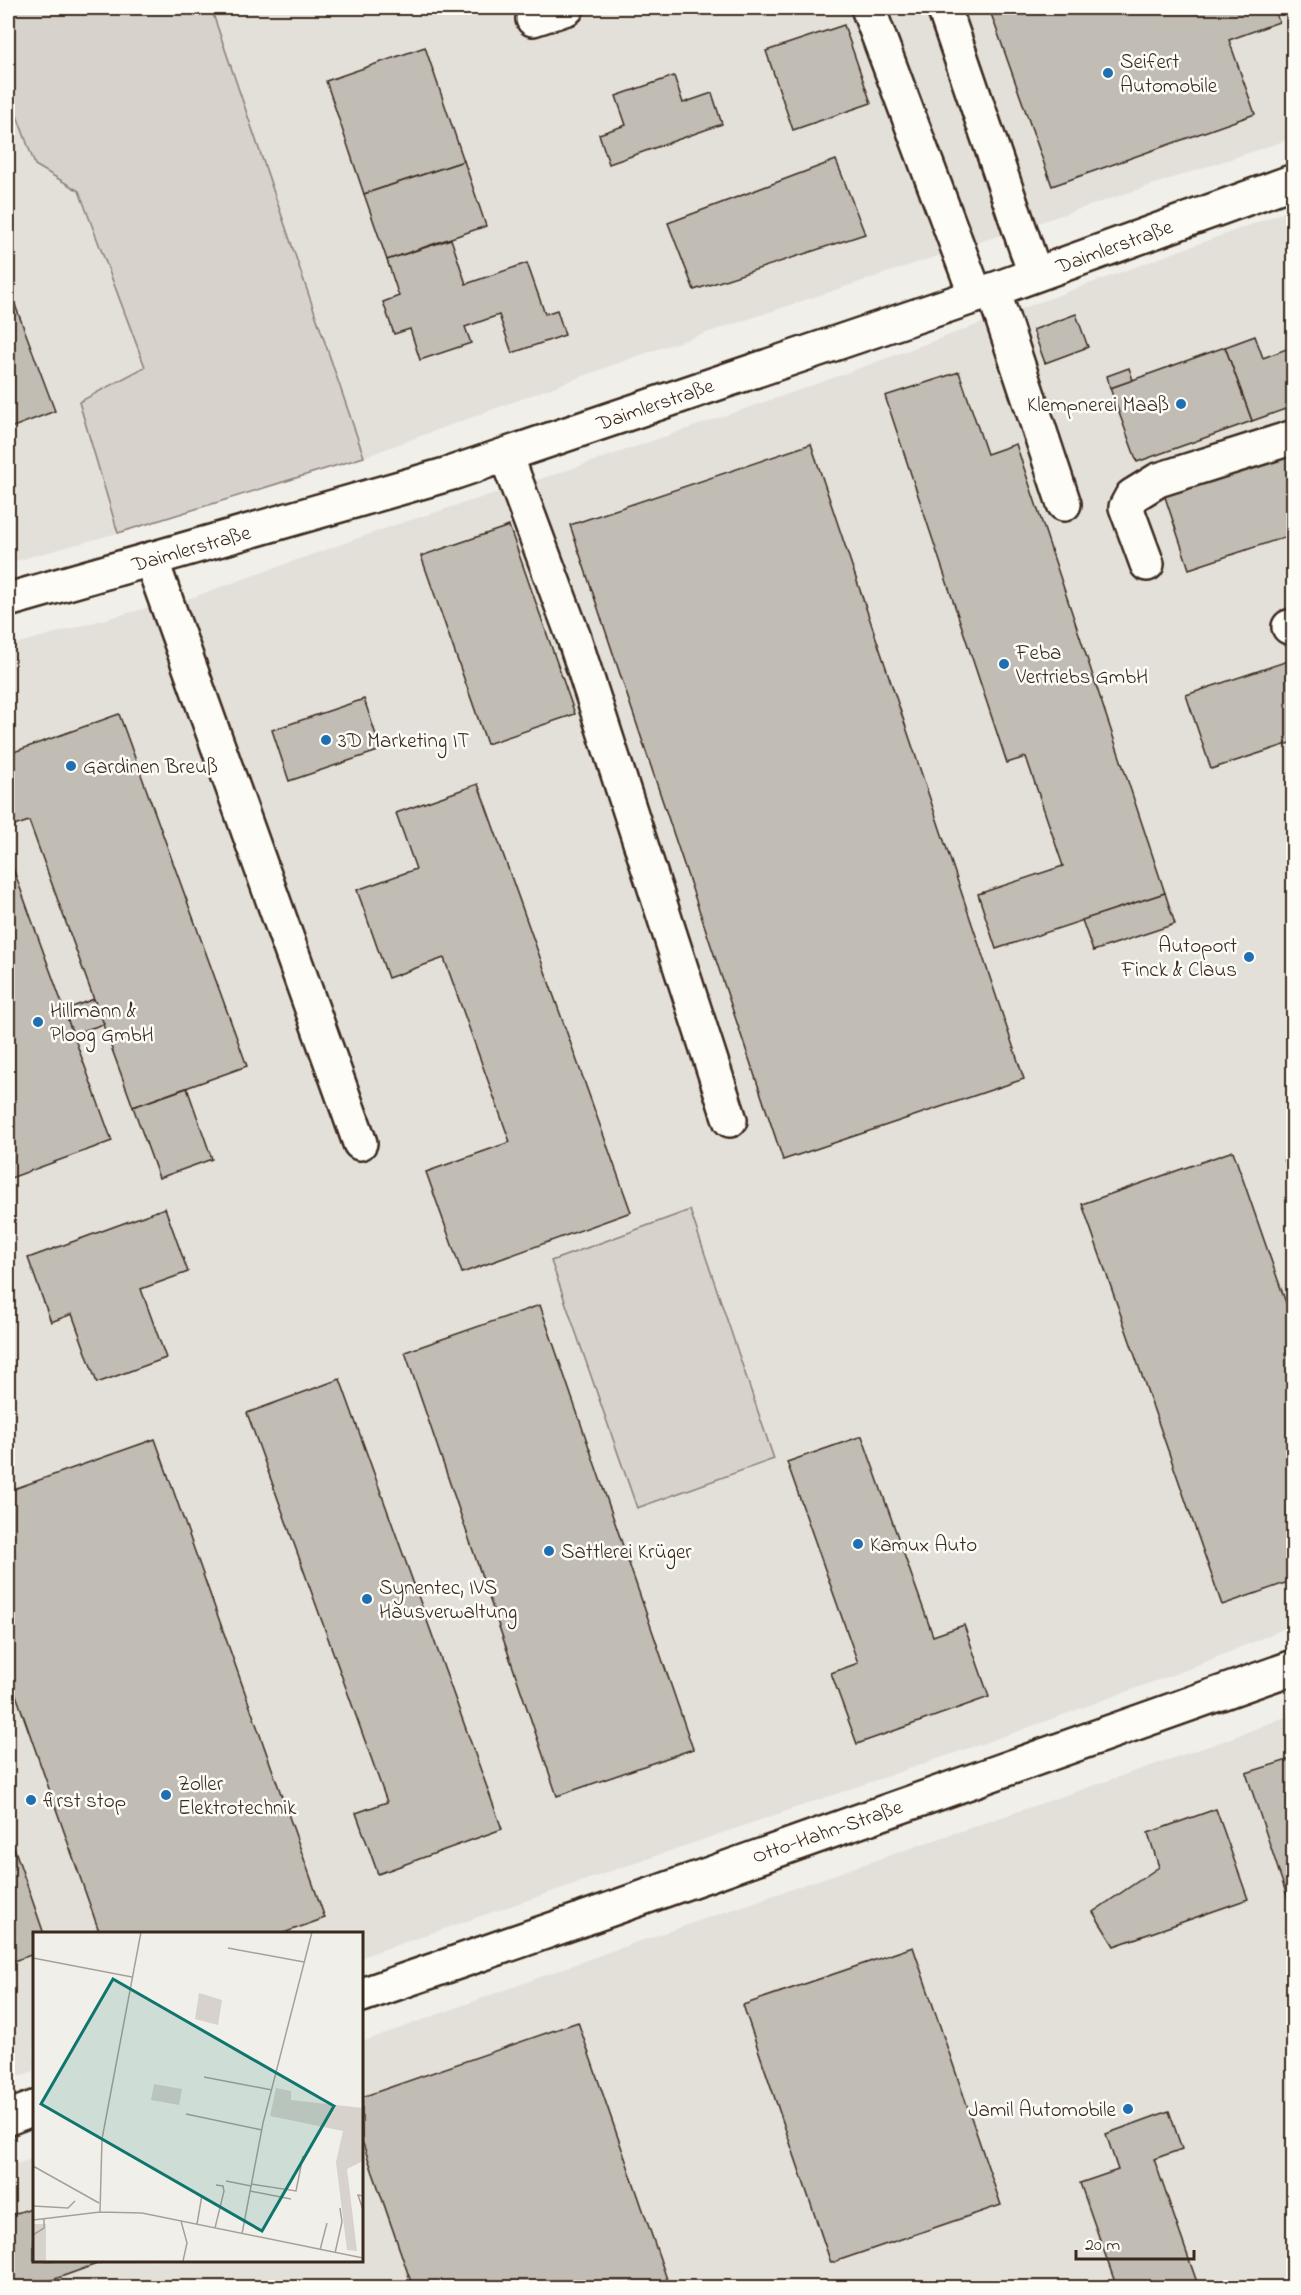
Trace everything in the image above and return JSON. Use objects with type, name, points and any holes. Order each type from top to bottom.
[{"type":"street","points":[[533,19],[567,8]]},
{"type":"street","points":[[867,8],[985,293],[1064,504]]},
{"type":"street","points":[[944,8],[1035,274]]},
{"type":"street","name":"Daimlerstraße","points":[[8,600],[452,473],[985,293],[1293,181]]},
{"type":"street","points":[[1148,564],[1126,507],[1132,496],[1158,480],[1293,436]]},
{"type":"street","points":[[506,455],[574,638],[730,1120]]},
{"type":"street","points":[[151,559],[360,1143]]},
{"type":"street","name":"Otto-Hahn-Straße","points":[[363,1995],[1293,1667]]},
{"type":"street","points":[[8,2118],[33,2108]]},
{"type":"shaded area","points":[[8,8],[211,8],[364,457],[118,533],[79,402],[145,367],[79,191],[35,165],[8,91]]},
{"type":"shaded area","points":[[211,8],[1293,8],[1293,138],[643,354],[364,457]]},
{"type":"shaded area","points":[[8,91],[35,165],[78,190],[145,367],[79,402],[118,533],[8,563]]},
{"type":"shaded area","points":[[1293,209],[1293,1625],[1186,1670],[1016,1732],[363,1957],[363,1932],[33,1932],[33,2071],[8,2080],[8,646],[150,607],[168,606],[395,525],[568,470],[808,387]],"holes":[[[690,1210],[637,1508],[551,1261]]]},
{"type":"shaded area","points":[[690,1210],[774,1459],[637,1508],[551,1261]]},
{"type":"shaded area","points":[[1293,1714],[1293,2287],[8,2287],[8,2167],[33,2158],[33,2262],[363,2262],[363,2042],[614,1950],[1226,1740]]},
{"type":"building","points":[[989,8],[1274,8],[1279,22],[1229,40],[1255,114],[1052,186]]},
{"type":"building","points":[[844,25],[871,103],[793,130],[766,51]]},
{"type":"building","points":[[425,47],[464,161],[364,194],[326,81]]},
{"type":"building","points":[[674,76],[683,103],[712,93],[722,124],[609,164],[599,134],[626,125],[616,96]]},
{"type":"building","points":[[836,160],[865,234],[694,290],[668,223]]},
{"type":"building","points":[[464,161],[486,226],[387,260],[364,194]]},
{"type":"building","points":[[451,239],[466,284],[527,263],[545,314],[557,310],[565,335],[512,353],[499,315],[465,327],[471,343],[420,360],[410,329],[394,334],[383,302],[399,296],[387,260]]},
{"type":"building","points":[[8,286],[55,411],[8,429]]},
{"type":"building","points":[[1076,314],[1088,347],[1045,363],[1033,330]]},
{"type":"building","points":[[1255,336],[1263,358],[1294,346],[1294,406],[1252,421],[1225,347]]},
{"type":"building","name":"Klempnerei Maaß","points":[[1225,347],[1252,421],[1137,462],[1110,388]]},
{"type":"building","points":[[1129,368],[1133,380],[1110,388],[1107,376]]},
{"type":"building","points":[[959,372],[987,454],[1016,444],[1165,893],[996,949],[978,894],[1063,866],[1026,757],[1007,763],[885,396]]},
{"type":"building","points":[[811,444],[1024,1079],[783,1160],[570,525]]},
{"type":"building","points":[[1294,450],[1294,534],[1189,569],[1164,494]]},
{"type":"building","points":[[509,526],[575,714],[487,744],[421,556]]},
{"type":"building","points":[[1294,659],[1294,742],[1211,769],[1186,695]]},
{"type":"building","name":"3D Marketing IT","points":[[364,699],[381,750],[289,781],[272,730]]},
{"type":"building","points":[[119,714],[247,1066],[133,1107],[29,821],[8,828],[8,754]]},
{"type":"building","points":[[478,784],[631,1212],[462,1273],[426,1172],[510,1142],[444,958],[388,978],[357,890],[416,869],[396,813]]},
{"type":"building","name":"Hillmann & Ploog GmbH","points":[[10,860],[112,1141],[8,1179],[8,861]]},
{"type":"building","points":[[1165,893],[1175,924],[1093,951],[1082,920]]},
{"type":"building","points":[[94,999],[104,1024],[73,1034],[64,1010]]},
{"type":"building","points":[[187,1088],[212,1159],[159,1178],[133,1107]]},
{"type":"building","points":[[1233,1151],[1294,1326],[1294,1580],[1222,1605],[1082,1204]]},
{"type":"building","points":[[1294,1155],[1294,1184],[1284,1159]]},
{"type":"building","points":[[165,1208],[188,1272],[141,1289],[166,1358],[97,1383],[72,1314],[51,1322],[28,1258]]},
{"type":"building","name":"Sattlerei Krüger","points":[[540,1305],[693,1749],[557,1796],[405,1352]]},
{"type":"building","name":"Synentec, IVS Hausverwaltung","points":[[340,1379],[502,1829],[378,1874],[356,1813],[387,1802],[247,1413]]},
{"type":"building","name":"Kamux Auto","points":[[862,1436],[933,1636],[964,1625],[989,1697],[857,1744],[831,1673],[858,1663],[787,1462]]},
{"type":"building","name":"Zoller Elektrotechnik","points":[[155,1439],[325,1918],[286,1932],[99,1932],[8,1672],[8,1491]]},
{"type":"building","points":[[1294,1758],[1294,1917],[1246,1773]]},
{"type":"building","points":[[1216,1809],[1248,1899],[1114,1946],[1093,1912],[1159,1867],[1148,1833]]},
{"type":"building","points":[[8,1830],[43,1932],[33,1932],[33,1954],[8,1963]]},
{"type":"building","points":[[913,1947],[1001,2205],[831,2263],[743,2005]]},
{"type":"building","points":[[578,2022],[670,2288],[413,2288],[363,2144],[363,2097]]},
{"type":"building","points":[[1169,2111],[1182,2149],[1154,2159],[1199,2288],[1117,2288],[1080,2183],[1118,2170],[1106,2134]]},
{"type":"building","points":[[33,2207],[33,2262],[102,2262],[30,2288],[8,2288],[8,2216]]},
{"type":"place","name":"Seifert Automobile","points":[[1108,73]]},
{"type":"place","name":"Klempnerei Maaß","points":[[1181,404]]},
{"type":"place","name":"Feba Vertriebs GmbH","points":[[1004,664]]},
{"type":"place","name":"3D Marketing IT","points":[[326,740]]},
{"type":"place","name":"Gardinen Breuß","points":[[71,766]]},
{"type":"place","name":"Autoport Finck & Claus","points":[[1249,957]]},
{"type":"place","name":"Hillmann & Ploog GmbH","points":[[38,1022]]},
{"type":"place","name":"Kamux Auto","points":[[858,1544]]},
{"type":"place","name":"Sattlerei Krüger","points":[[549,1551]]},
{"type":"place","name":"Synentec, IVS Hausverwaltung","points":[[367,1599]]},
{"type":"place","name":"Zoller Elektrotechnik","points":[[166,1795]]},
{"type":"place","name":"first stop","points":[[31,1800]]},
{"type":"place","name":"Jamil Automobile","points":[[1128,2109]]}]
